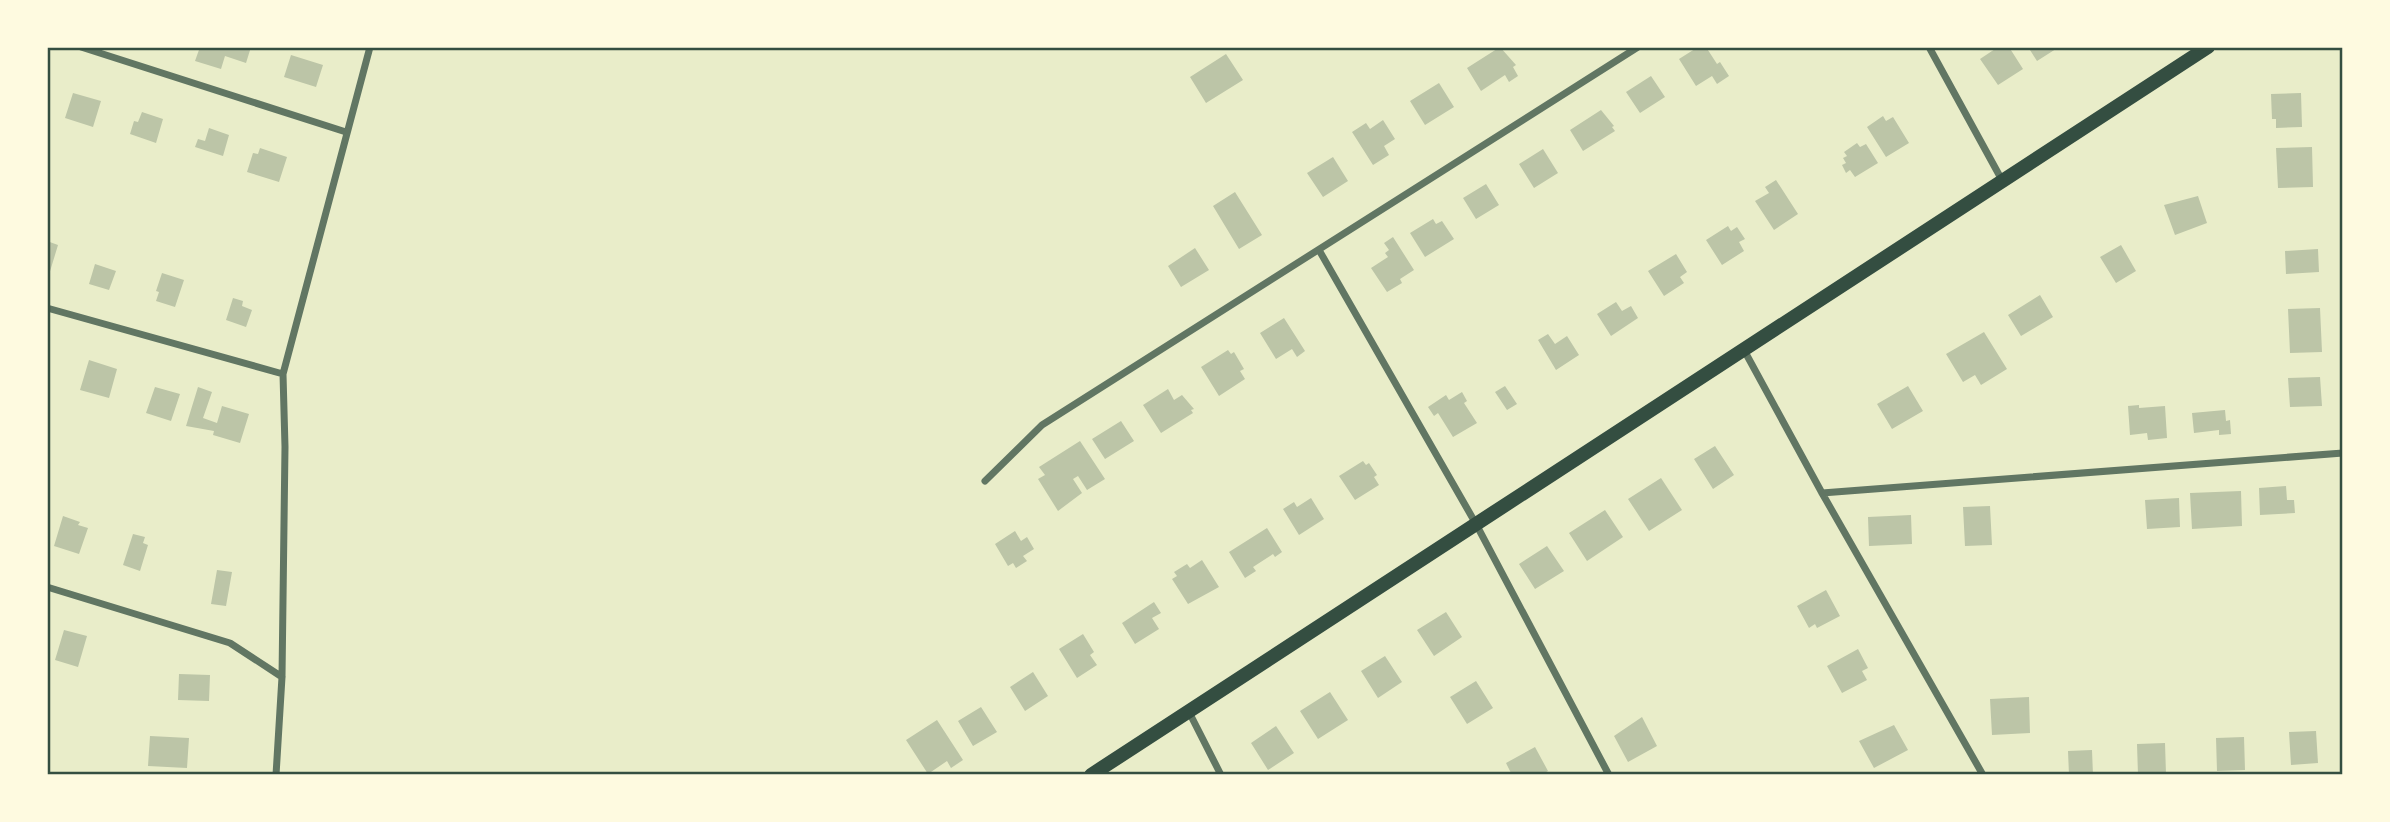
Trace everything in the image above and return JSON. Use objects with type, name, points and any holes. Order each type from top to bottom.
[{"type":"main road","points":[[1091,775],[2208,47]]},
{"type":"street","points":[[81,47],[346,132]]},
{"type":"street","points":[[276,775],[282,677],[285,447],[283,374],[370,47]]},
{"type":"street","points":[[985,481],[1042,425],[1638,47]]},
{"type":"street","points":[[1929,47],[2004,182]]},
{"type":"street","points":[[1319,250],[1476,524],[1609,775]]},
{"type":"street","points":[[47,308],[283,374]]},
{"type":"street","points":[[1744,350],[1983,775]]},
{"type":"street","points":[[1822,492],[2343,453]]},
{"type":"street","points":[[47,587],[230,643],[282,677]]},
{"type":"street","points":[[1189,712],[1221,775]]},
{"type":"building","points":[[200,47],[251,47],[246,63],[225,56],[221,69],[195,61]]},
{"type":"building","points":[[1500,47],[1516,65],[1513,67],[1518,76],[1509,82],[1505,75],[1481,91],[1467,68]]},
{"type":"building","points":[[1698,47],[1706,47],[1729,76],[1717,84],[1712,76],[1696,86],[1679,59]]},
{"type":"building","points":[[1998,47],[2009,47],[2023,69],[1998,85],[1980,59]]},
{"type":"building","points":[[2028,47],[2059,47],[2037,61]]},
{"type":"building","points":[[1226,54],[1243,80],[1206,103],[1190,77]]},
{"type":"building","points":[[291,55],[323,65],[316,87],[284,77]]},
{"type":"building","points":[[1651,76],[1665,97],[1640,113],[1626,92]]},
{"type":"building","points":[[1439,83],[1454,107],[1425,125],[1410,101]]},
{"type":"building","points":[[73,93],[101,101],[93,127],[65,118]]},
{"type":"building","points":[[2301,93],[2302,127],[2276,128],[2276,119],[2272,119],[2271,94]]},
{"type":"building","points":[[1601,110],[1615,131],[1583,151],[1570,130]]},
{"type":"building","points":[[142,112],[163,119],[156,143],[130,134],[134,121],[138,122]]},
{"type":"building","points":[[1883,116],[1886,121],[1893,117],[1909,143],[1886,157],[1867,127]]},
{"type":"building","points":[[1383,120],[1395,139],[1384,146],[1389,155],[1373,165],[1352,132],[1366,123],[1370,129]]},
{"type":"building","points":[[209,128],[229,135],[223,156],[195,147],[198,139],[205,141]]},
{"type":"building","points":[[1857,143],[1860,147],[1866,144],[1878,163],[1855,177],[1850,170],[1846,173],[1842,165],[1846,163],[1843,158],[1847,156],[1844,152]]},
{"type":"building","points":[[2312,147],[2313,187],[2278,188],[2276,148]]},
{"type":"building","points":[[260,148],[287,157],[279,182],[247,172],[253,153],[258,154]]},
{"type":"building","points":[[1543,149],[1558,173],[1534,188],[1519,164]]},
{"type":"building","points":[[1333,157],[1348,181],[1323,197],[1307,173]]},
{"type":"building","points":[[1776,180],[1798,214],[1774,230],[1755,201],[1769,193],[1765,187]]},
{"type":"building","points":[[1486,184],[1499,205],[1476,219],[1463,198]]},
{"type":"building","points":[[1235,192],[1262,235],[1239,249],[1213,206]]},
{"type":"building","points":[[2198,196],[2207,223],[2175,235],[2164,205]]},
{"type":"building","points":[[1433,219],[1436,224],[1442,221],[1454,239],[1425,257],[1410,233]]},
{"type":"building","points":[[1728,226],[1731,231],[1737,227],[1745,239],[1739,242],[1744,251],[1722,265],[1706,240]]},
{"type":"building","points":[[1393,237],[1414,270],[1400,279],[1402,283],[1387,292],[1371,268],[1388,257],[1385,253],[1389,250],[1384,243]]},
{"type":"building","points":[[47,241],[58,245],[48,278],[47,278]]},
{"type":"building","points":[[2121,245],[2136,271],[2116,283],[2100,257]]},
{"type":"building","points":[[1195,248],[1209,270],[1181,287],[1168,266]]},
{"type":"building","points":[[2318,249],[2319,272],[2286,274],[2285,251]]},
{"type":"building","points":[[1676,254],[1687,272],[1680,277],[1684,283],[1664,296],[1648,271]]},
{"type":"building","points":[[95,264],[116,271],[109,290],[89,284]]},
{"type":"building","points":[[162,273],[184,280],[175,307],[156,301]]},
{"type":"building","points":[[2040,295],[2053,317],[2021,336],[2008,315]]},
{"type":"building","points":[[233,298],[243,301],[242,306],[252,310],[246,327],[226,320]]},
{"type":"building","points":[[1616,302],[1622,311],[1631,306],[1638,318],[1611,336],[1597,314]]},
{"type":"building","points":[[2320,308],[2322,352],[2290,353],[2288,309]]},
{"type":"building","points":[[1284,318],[1305,351],[1297,357],[1292,349],[1276,359],[1260,333]]},
{"type":"building","points":[[1984,332],[2007,369],[1981,385],[1975,375],[1963,382],[1946,354]]},
{"type":"building","points":[[1548,334],[1555,344],[1567,336],[1579,355],[1556,370],[1538,340]]},
{"type":"building","points":[[1228,350],[1231,354],[1234,352],[1244,369],[1240,371],[1245,379],[1219,396],[1201,367]]},
{"type":"building","points":[[89,360],[117,369],[109,398],[80,390]]},
{"type":"building","points":[[2320,377],[2322,406],[2290,407],[2288,378]]},
{"type":"building","points":[[1505,386],[1517,404],[1507,410],[1495,392]]},
{"type":"building","points":[[1908,386],[1923,411],[1892,429],[1877,404]]},
{"type":"building","points":[[155,387],[180,394],[171,421],[146,413]]},
{"type":"building","points":[[198,387],[212,392],[203,418],[217,423],[222,406],[249,414],[240,443],[213,435],[214,431],[186,426]]},
{"type":"building","points":[[1168,389],[1174,400],[1182,395],[1194,409],[1191,410],[1193,413],[1161,433],[1143,405]]},
{"type":"building","points":[[1462,392],[1467,401],[1464,403],[1477,423],[1453,437],[1438,413],[1434,416],[1428,407],[1446,395],[1449,400]]},
{"type":"building","points":[[2139,405],[2139,408],[2165,406],[2167,438],[2148,440],[2147,433],[2130,435],[2128,406]]},
{"type":"building","points":[[2225,410],[2226,421],[2230,420],[2231,434],[2219,435],[2219,430],[2194,433],[2192,413]]},
{"type":"building","points":[[1121,421],[1134,441],[1105,459],[1092,439]]},
{"type":"building","points":[[1080,441],[1105,479],[1087,490],[1078,476],[1073,479],[1082,493],[1058,511],[1038,479],[1045,475],[1039,467]]},
{"type":"building","points":[[1715,446],[1734,475],[1713,489],[1694,459]]},
{"type":"building","points":[[1363,461],[1366,465],[1369,463],[1377,475],[1374,477],[1379,485],[1355,500],[1339,476]]},
{"type":"building","points":[[1661,478],[1682,510],[1649,531],[1628,499]]},
{"type":"building","points":[[2286,486],[2287,500],[2294,500],[2295,513],[2260,515],[2259,488]]},
{"type":"building","points":[[2241,491],[2242,526],[2192,529],[2190,493]]},
{"type":"building","points":[[1311,498],[1324,519],[1299,535],[1283,509],[1294,502],[1297,507]]},
{"type":"building","points":[[2179,498],[2180,527],[2147,529],[2145,500]]},
{"type":"building","points":[[1990,506],[1992,545],[1965,546],[1963,507]]},
{"type":"building","points":[[1605,510],[1623,537],[1587,561],[1569,533]]},
{"type":"building","points":[[1911,515],[1912,544],[1869,546],[1868,517]]},
{"type":"building","points":[[63,516],[88,528],[79,554],[54,546]]},
{"type":"building","points":[[1267,528],[1282,552],[1275,557],[1273,554],[1253,567],[1256,571],[1245,578],[1229,552]]},
{"type":"building","points":[[1015,531],[1021,541],[1027,537],[1034,549],[1023,556],[1027,561],[1016,568],[1013,563],[1008,566],[995,544]]},
{"type":"building","points":[[133,534],[145,537],[143,543],[148,545],[140,571],[123,565]]},
{"type":"building","points":[[1547,546],[1564,571],[1535,589],[1519,564]]},
{"type":"building","points":[[1202,560],[1219,587],[1188,604],[1172,579],[1177,576],[1174,572],[1187,564],[1190,568]]},
{"type":"building","points":[[217,570],[232,572],[226,606],[211,604]]},
{"type":"building","points":[[1826,590],[1840,616],[1817,628],[1815,624],[1809,628],[1797,606]]},
{"type":"building","points":[[1154,602],[1161,613],[1152,618],[1159,629],[1135,644],[1122,623]]},
{"type":"building","points":[[1446,612],[1462,637],[1434,656],[1417,630]]},
{"type":"building","points":[[64,630],[87,636],[78,667],[55,660]]},
{"type":"building","points":[[1083,634],[1094,652],[1090,655],[1097,665],[1077,678],[1059,649]]},
{"type":"building","points":[[1858,649],[1868,668],[1862,671],[1867,680],[1842,693],[1827,666]]},
{"type":"building","points":[[1385,656],[1402,682],[1378,698],[1361,671]]},
{"type":"building","points":[[1033,672],[1048,696],[1025,711],[1010,687]]},
{"type":"building","points":[[179,674],[210,675],[209,701],[178,700]]},
{"type":"building","points":[[1476,681],[1493,708],[1467,724],[1450,697]]},
{"type":"building","points":[[1330,692],[1348,720],[1318,739],[1300,711]]},
{"type":"building","points":[[2029,697],[2030,733],[1992,735],[1990,699]]},
{"type":"building","points":[[981,707],[997,732],[973,746],[958,721]]},
{"type":"building","points":[[1642,717],[1657,746],[1628,762],[1614,736]]},
{"type":"building","points":[[937,720],[963,760],[951,768],[947,761],[928,774],[906,740]]},
{"type":"building","points":[[1894,725],[1908,750],[1874,768],[1859,741]]},
{"type":"building","points":[[1276,726],[1294,753],[1268,770],[1251,743]]},
{"type":"building","points":[[2316,731],[2318,763],[2291,765],[2289,732]]},
{"type":"building","points":[[150,736],[189,738],[187,768],[148,766]]},
{"type":"building","points":[[2244,737],[2245,770],[2217,771],[2216,738]]},
{"type":"building","points":[[2165,743],[2166,774],[2138,775],[2137,744]]},
{"type":"building","points":[[1535,747],[1548,771],[1541,775],[1512,775],[1506,763]]},
{"type":"building","points":[[2092,750],[2093,775],[2069,775],[2068,751]]}]
